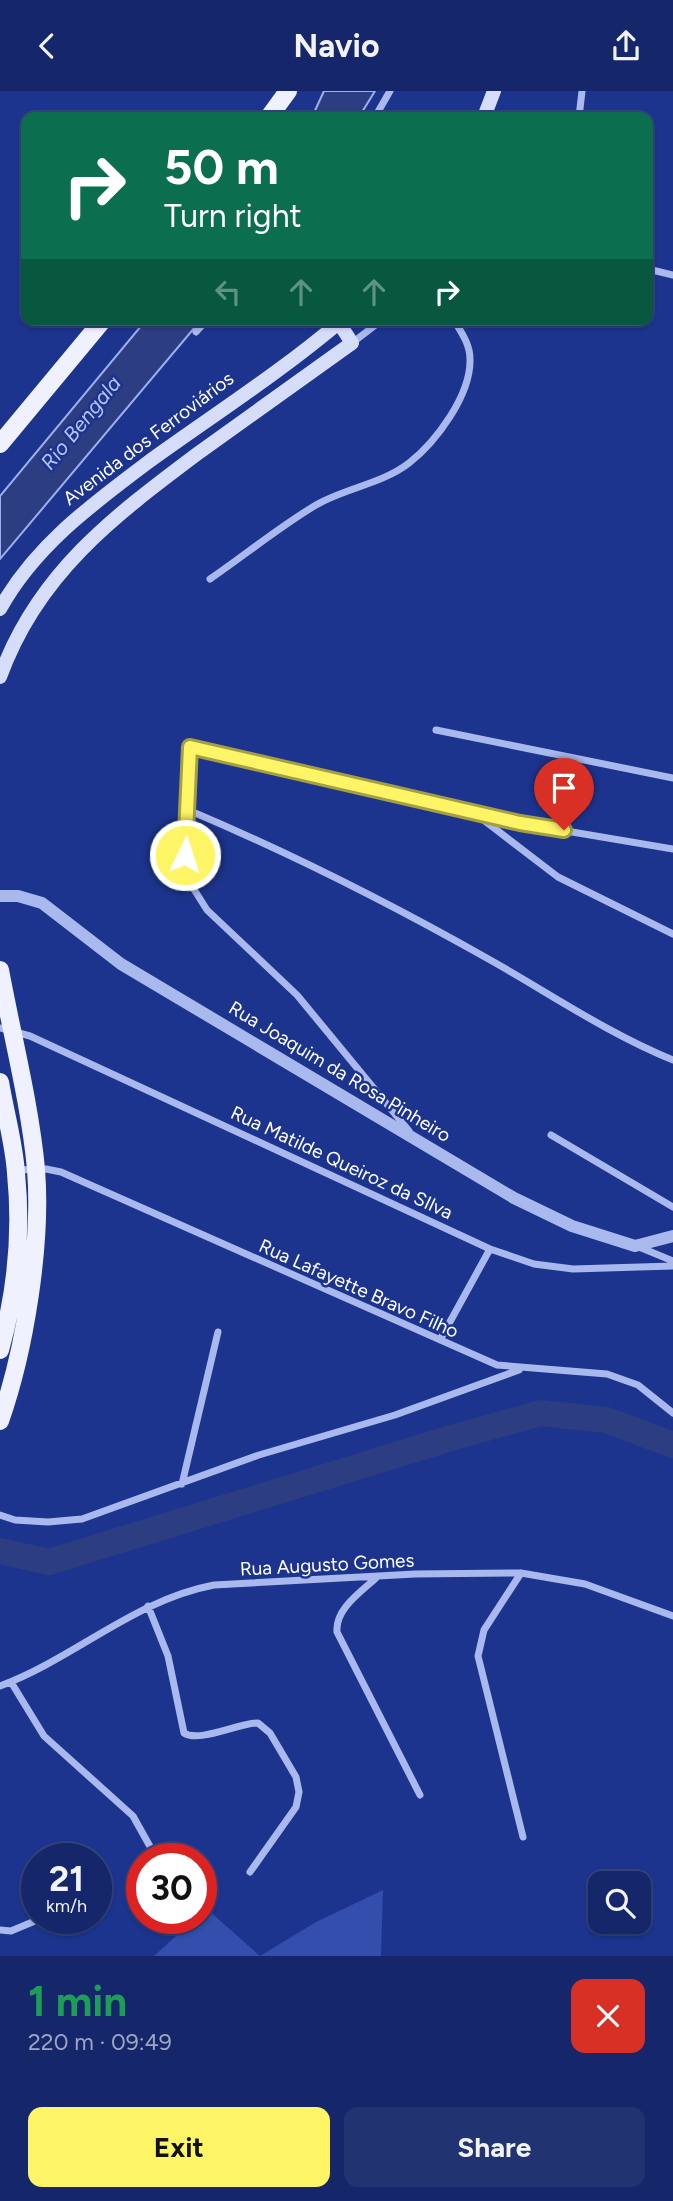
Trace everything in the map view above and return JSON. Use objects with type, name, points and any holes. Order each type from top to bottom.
[{"type":"main road","points":[[273,112],[288,91]]},
{"type":"main road","points":[[486,112],[494,91]]},
{"type":"main road","points":[[0,445],[98,326]]},
{"type":"main road","name":"Avenida dos Ferroviários","points":[[0,610],[36,556],[65,527],[119,484],[335,326]]},
{"type":"main road","points":[[0,677],[25,622],[50,583],[86,541],[124,509],[352,343],[342,326]]},
{"type":"main road","points":[[0,970],[6,1029],[36,1169],[36,1244],[24,1321],[0,1421]]},
{"type":"main road","points":[[0,1082],[16,1171],[17,1260],[13,1295],[0,1350]]},
{"type":"street","points":[[378,112],[390,91]]},
{"type":"street","points":[[580,112],[582,91]]},
{"type":"street","points":[[653,270],[673,275]]},
{"type":"street","points":[[196,332],[202,326]]},
{"type":"street","points":[[352,343],[374,326]]},
{"type":"street","points":[[210,579],[315,505],[408,464],[432,439],[456,404],[468,379],[470,358],[465,338],[458,326]]},
{"type":"street","points":[[436,730],[673,778]]},
{"type":"street","points":[[419,1142],[297,995],[207,910],[190,883],[185,855],[190,747],[475,813],[673,849]]},
{"type":"street","points":[[188,810],[301,858],[421,921],[629,1042],[673,1061]]},
{"type":"street","points":[[475,813],[558,877],[673,934]]},
{"type":"street","name":"Rua Joaquim da Rosa Pinheiro","points":[[0,896],[18,896],[43,903],[121,964],[514,1198],[572,1226],[635,1246],[673,1263]]},
{"type":"street","name":"Rua Matilde Queiroz da SIlva","points":[[6,1029],[490,1249],[534,1264],[573,1269],[673,1263]]},
{"type":"street","points":[[551,1135],[673,1207]]},
{"type":"street","name":"Rua Lafayette Bravo Filho","points":[[16,1171],[36,1169],[61,1172],[497,1365],[520,1369],[568,1369],[607,1374],[638,1385],[673,1413]]},
{"type":"street","points":[[635,1246],[673,1236]]},
{"type":"street","points":[[440,1341],[490,1249]]},
{"type":"street","points":[[183,1484],[218,1332]]},
{"type":"street","points":[[0,1515],[15,1520],[48,1522],[82,1519],[259,1455],[395,1415],[520,1369]]},
{"type":"street","points":[[520,1573],[484,1630],[478,1656],[523,1837]]},
{"type":"street","name":"Rua Augusto Gomes","points":[[0,1686],[148,1606],[184,1591],[214,1585],[520,1573],[585,1584],[673,1616]]},
{"type":"street","points":[[376,1578],[341,1613],[336,1621],[337,1632],[420,1795]]},
{"type":"street","points":[[148,1606],[168,1656],[184,1733],[196,1737],[258,1723],[270,1733],[296,1777],[299,1792],[296,1807],[250,1871]]},
{"type":"street","points":[[11,1682],[44,1736],[133,1816],[148,1843]]},
{"type":"street","points":[[0,1930],[12,1931],[21,1927]]},
{"type":"shaded area","points":[[383,1890],[381,1956],[260,1956],[316,1922]]},
{"type":"shaded area","points":[[217,1918],[260,1956],[154,1956],[178,1934],[217,1934]]},
{"type":"water","points":[[324,91],[375,91],[362,112],[314,112]]},
{"type":"water","name":"Rio Bengala","points":[[141,326],[196,326],[0,559],[0,496]]},
{"type":"waterway","points":[[0,1551],[49,1562],[451,1438],[541,1413],[606,1420],[673,1445]]},
{"type":"route","points":[[185,855],[190,747],[520,823],[564,830]]}]
